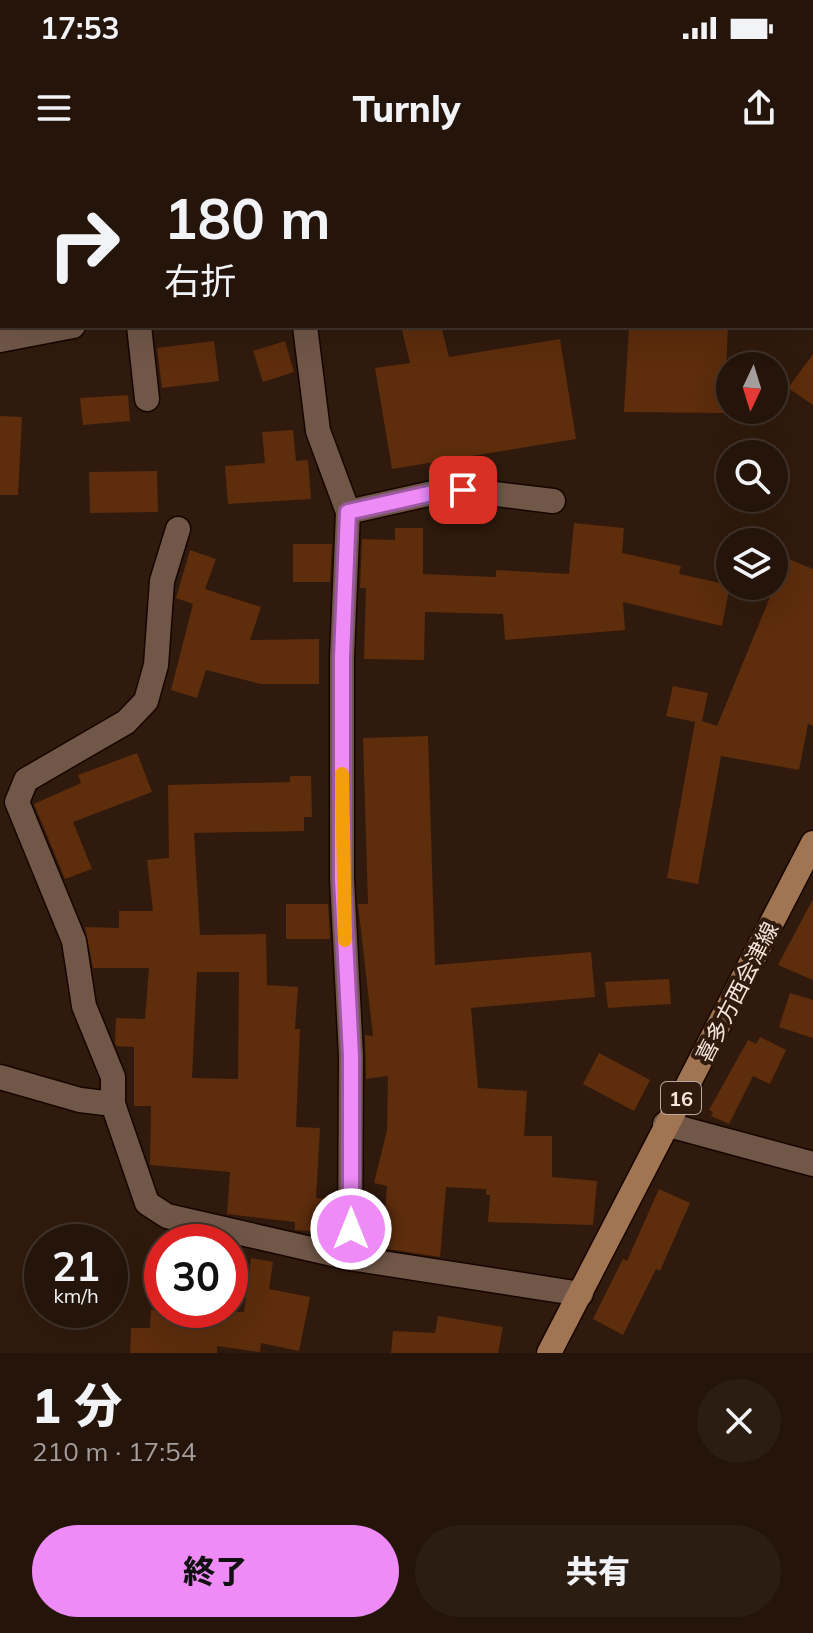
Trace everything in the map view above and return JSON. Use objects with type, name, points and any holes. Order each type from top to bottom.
[{"type":"main road","name":"喜多方西会津線","points":[[549,1353],[813,843]]},
{"type":"street","points":[[0,340],[63,328]]},
{"type":"street","points":[[139,328],[147,399]]},
{"type":"street","points":[[305,328],[318,431],[348,512],[342,657],[342,879],[351,1056],[350,1258]]},
{"type":"street","points":[[348,512],[428,494],[463,490],[553,501]]},
{"type":"street","points":[[178,529],[162,581],[156,665],[146,701],[126,722],[26,780],[17,802],[74,941],[84,1006],[113,1077],[113,1104],[147,1203],[167,1216],[350,1258],[581,1294]]},
{"type":"street","points":[[0,1077],[80,1100],[113,1104]]},
{"type":"street","points":[[665,1124],[813,1164]]},
{"type":"building","points":[[401,328],[442,328],[449,357],[560,339],[576,439],[392,469],[375,368],[410,363]]},
{"type":"building","points":[[629,328],[728,328],[727,352],[716,352],[716,413],[624,412]]},
{"type":"building","points":[[214,341],[219,381],[162,388],[157,348]]},
{"type":"building","points":[[285,341],[294,372],[263,382],[253,351]]},
{"type":"building","points":[[813,354],[813,405],[788,388]]},
{"type":"building","points":[[128,395],[130,421],[83,425],[80,398]]},
{"type":"building","points":[[0,416],[22,417],[18,495],[0,495]]},
{"type":"building","points":[[293,430],[296,461],[308,460],[311,499],[228,504],[225,466],[265,463],[262,432]]},
{"type":"building","points":[[157,471],[158,512],[90,513],[89,472]]},
{"type":"building","points":[[574,523],[624,528],[622,553],[681,566],[679,574],[716,582],[716,600],[727,600],[722,626],[623,602],[625,630],[505,640],[503,614],[425,612],[424,660],[364,659],[366,588],[360,588],[362,539],[395,540],[395,528],[423,528],[423,574],[496,577],[496,570],[569,574]]},
{"type":"building","points":[[293,544],[332,544],[330,582],[293,582]]},
{"type":"building","points":[[190,550],[216,559],[205,589],[261,607],[250,640],[319,639],[319,684],[261,684],[206,670],[197,698],[171,690],[193,604],[176,598]]},
{"type":"building","points":[[788,559],[813,569],[813,726],[808,724],[799,770],[721,756],[698,884],[667,878],[695,722],[666,716],[673,686],[708,693],[702,721],[717,726],[769,600],[788,600]]},
{"type":"building","points":[[428,736],[435,965],[591,952],[595,997],[471,1008],[478,1088],[527,1091],[524,1136],[552,1136],[552,1177],[597,1181],[593,1225],[488,1222],[490,1195],[486,1195],[486,1189],[446,1187],[440,1257],[382,1248],[387,1186],[374,1183],[387,1130],[388,1076],[366,1079],[365,1035],[373,1036],[358,904],[368,904],[363,738]]},
{"type":"building","points":[[137,753],[152,792],[73,822],[92,869],[65,879],[34,804],[81,783],[78,775]]},
{"type":"building","points":[[290,776],[311,776],[312,817],[304,817],[304,831],[194,833],[200,935],[266,934],[267,985],[298,987],[295,1029],[300,1029],[296,1127],[320,1128],[316,1198],[335,1199],[335,1233],[295,1230],[295,1222],[227,1214],[230,1172],[150,1165],[151,1106],[134,1106],[134,1047],[116,1046],[115,1042],[116,1018],[145,1019],[149,968],[93,968],[85,927],[119,928],[119,911],[153,911],[147,860],[169,858],[168,785],[290,782]],"holes":[[[197,972],[239,972],[238,1079],[192,1078]]]},
{"type":"building","points":[[813,899],[813,980],[778,965]]},
{"type":"building","points":[[286,904],[328,904],[330,939],[286,939]]},
{"type":"building","points":[[669,979],[671,1004],[608,1008],[605,982]]},
{"type":"building","points":[[790,993],[813,1000],[813,1038],[779,1027]]},
{"type":"building","points":[[760,1037],[786,1050],[770,1084],[753,1076],[729,1124],[711,1116],[713,1112],[709,1110],[748,1040],[756,1044]]},
{"type":"building","points":[[599,1053],[650,1080],[634,1111],[583,1084]]},
{"type":"building","points":[[659,1189],[690,1203],[660,1271],[656,1269],[623,1335],[593,1319],[623,1259],[627,1261]]},
{"type":"building","points":[[251,1258],[273,1262],[269,1289],[310,1297],[299,1351],[261,1343],[260,1352],[217,1346],[217,1353],[130,1353],[131,1328],[248,1328]]},
{"type":"building","points":[[438,1316],[503,1327],[498,1353],[391,1353],[393,1331],[435,1333]]},
{"type":"slow traffic","points":[[342,774],[345,940]]},
{"type":"route","points":[[351,1229],[351,1056],[342,879],[342,657],[348,512],[428,494],[463,490]]}]
